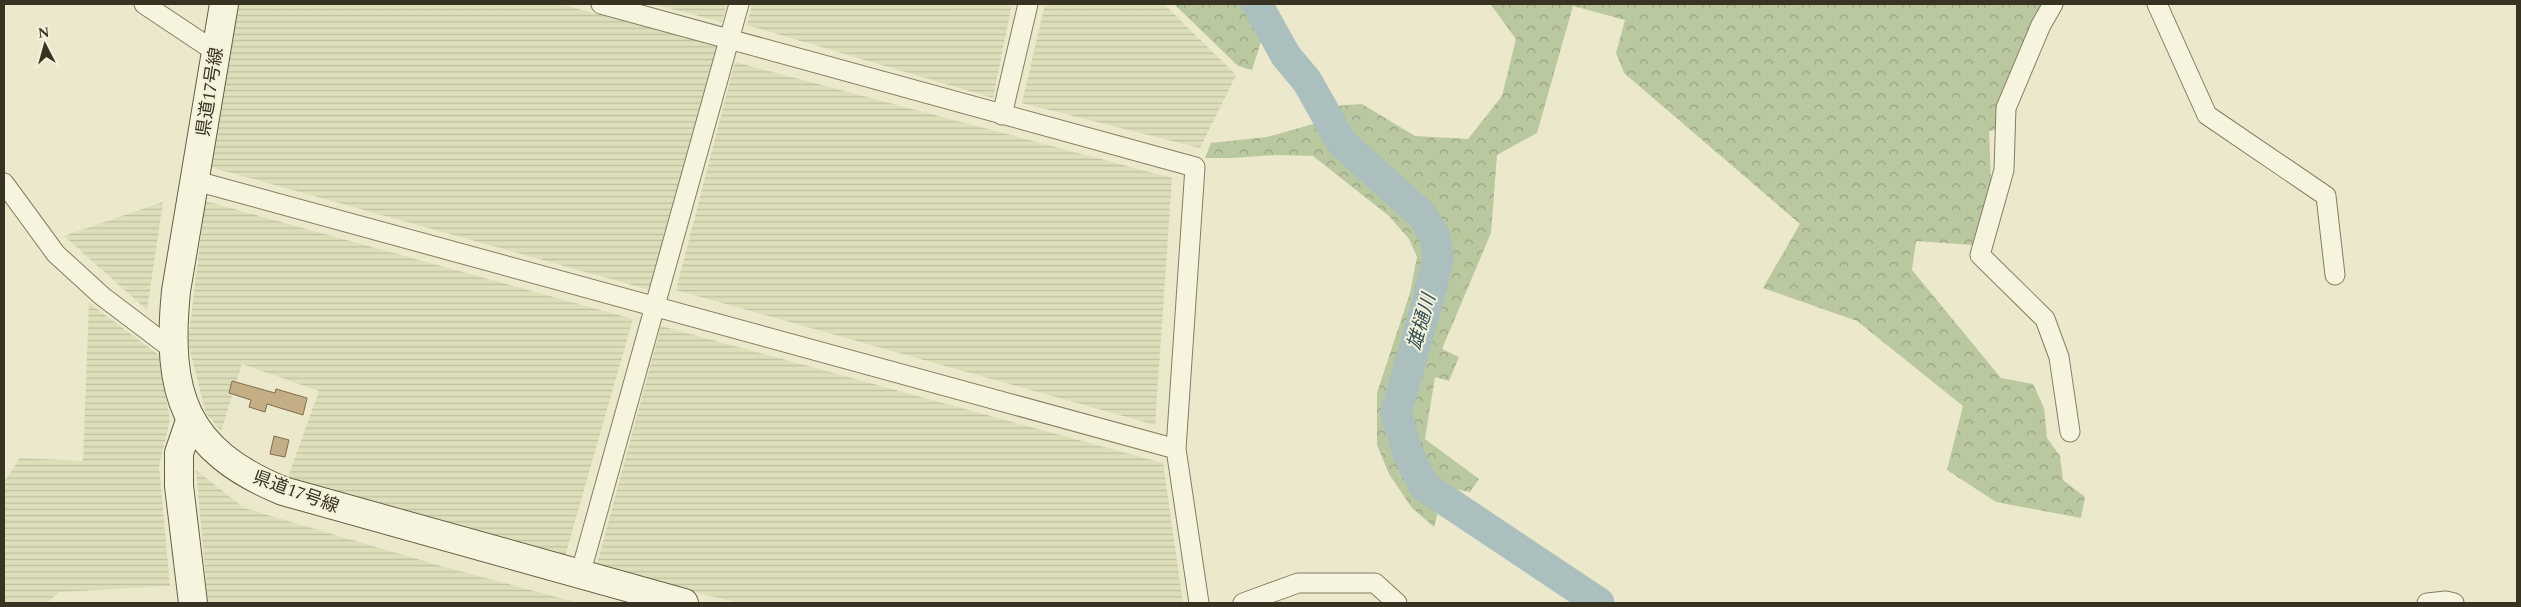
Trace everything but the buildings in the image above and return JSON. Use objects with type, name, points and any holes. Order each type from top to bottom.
[{"type":"main road","name":"県道17号線","points":[[224,4],[196,181],[176,291],[172,348],[183,402],[190,421],[218,452],[241,471],[283,491],[684,603]]},
{"type":"main road","points":[[190,421],[179,453],[180,486],[193,603]]},
{"type":"street","points":[[144,4],[216,52]]},
{"type":"street","points":[[601,4],[1195,167],[1176,449],[1199,603]]},
{"type":"street","points":[[580,575],[739,4]]},
{"type":"street","points":[[1002,115],[1028,4]]},
{"type":"street","points":[[2053,4],[2041,25],[2006,108],[2004,170],[1980,255],[2045,319],[2059,357],[2070,432]]},
{"type":"street","points":[[2156,4],[2207,115],[2326,196],[2335,275]]},
{"type":"street","points":[[196,181],[1176,449]]},
{"type":"street","points":[[4,183],[56,254],[102,296],[172,348]]},
{"type":"street","points":[[1243,603],[1298,583],[1375,583],[1397,603]]},
{"type":"street","points":[[2427,603],[2446,601],[2454,603]]},
{"type":"green space","points":[[239,4],[559,4],[717,46],[650,290],[210,167]]},
{"type":"green space","points":[[653,4],[727,4],[722,22]]},
{"type":"green space","points":[[752,4],[1012,4],[993,98],[747,25]]},
{"type":"green space","points":[[1045,4],[1164,4],[1236,75],[1200,148],[1022,103]]},
{"type":"green space","points":[[1174,4],[1255,4],[1263,35],[1252,70],[1238,66]]},
{"type":"green space","points":[[1471,4],[2042,4],[2035,14],[1999,129],[1989,131],[1991,182],[1972,245],[1916,241],[1912,270],[2001,378],[2033,384],[2044,408],[2047,438],[2060,456],[2063,480],[2085,497],[2081,518],[1996,502],[1947,470],[1963,406],[1857,321],[1763,288],[1800,224],[1624,73],[1616,53],[1625,20],[1573,6],[1537,133],[1497,155],[1491,233],[1442,349],[1459,357],[1449,381],[1435,377],[1425,439],[1479,479],[1470,492],[1442,486],[1400,449],[1400,471],[1438,512],[1434,527],[1412,508],[1389,474],[1377,445],[1377,393],[1410,293],[1417,257],[1409,239],[1389,216],[1313,156],[1277,155],[1205,158],[1211,143],[1267,137],[1313,124],[1334,106],[1362,104],[1415,136],[1468,139],[1502,96],[1516,39],[1491,5]]},
{"type":"green space","points":[[735,62],[1172,178],[1155,425],[676,290]]},
{"type":"green space","points":[[205,201],[633,319],[565,556],[288,477],[319,391],[242,364],[221,431],[206,413],[188,343]]},
{"type":"green space","points":[[163,202],[147,310],[64,236]]},
{"type":"green space","points":[[89,303],[159,355],[170,420],[159,466],[170,586],[59,592],[47,603],[4,603],[4,482],[20,458],[83,461]]},
{"type":"green space","points":[[661,326],[1163,463],[1183,603],[739,603],[596,568]]},
{"type":"green space","points":[[196,470],[244,508],[441,566],[579,603],[208,603]]},
{"type":"waterway","name":"雄樋川","points":[[1257,4],[1286,56],[1307,81],[1342,143],[1421,214],[1435,236],[1438,259],[1396,413],[1408,454],[1424,486],[1599,603]]}]
